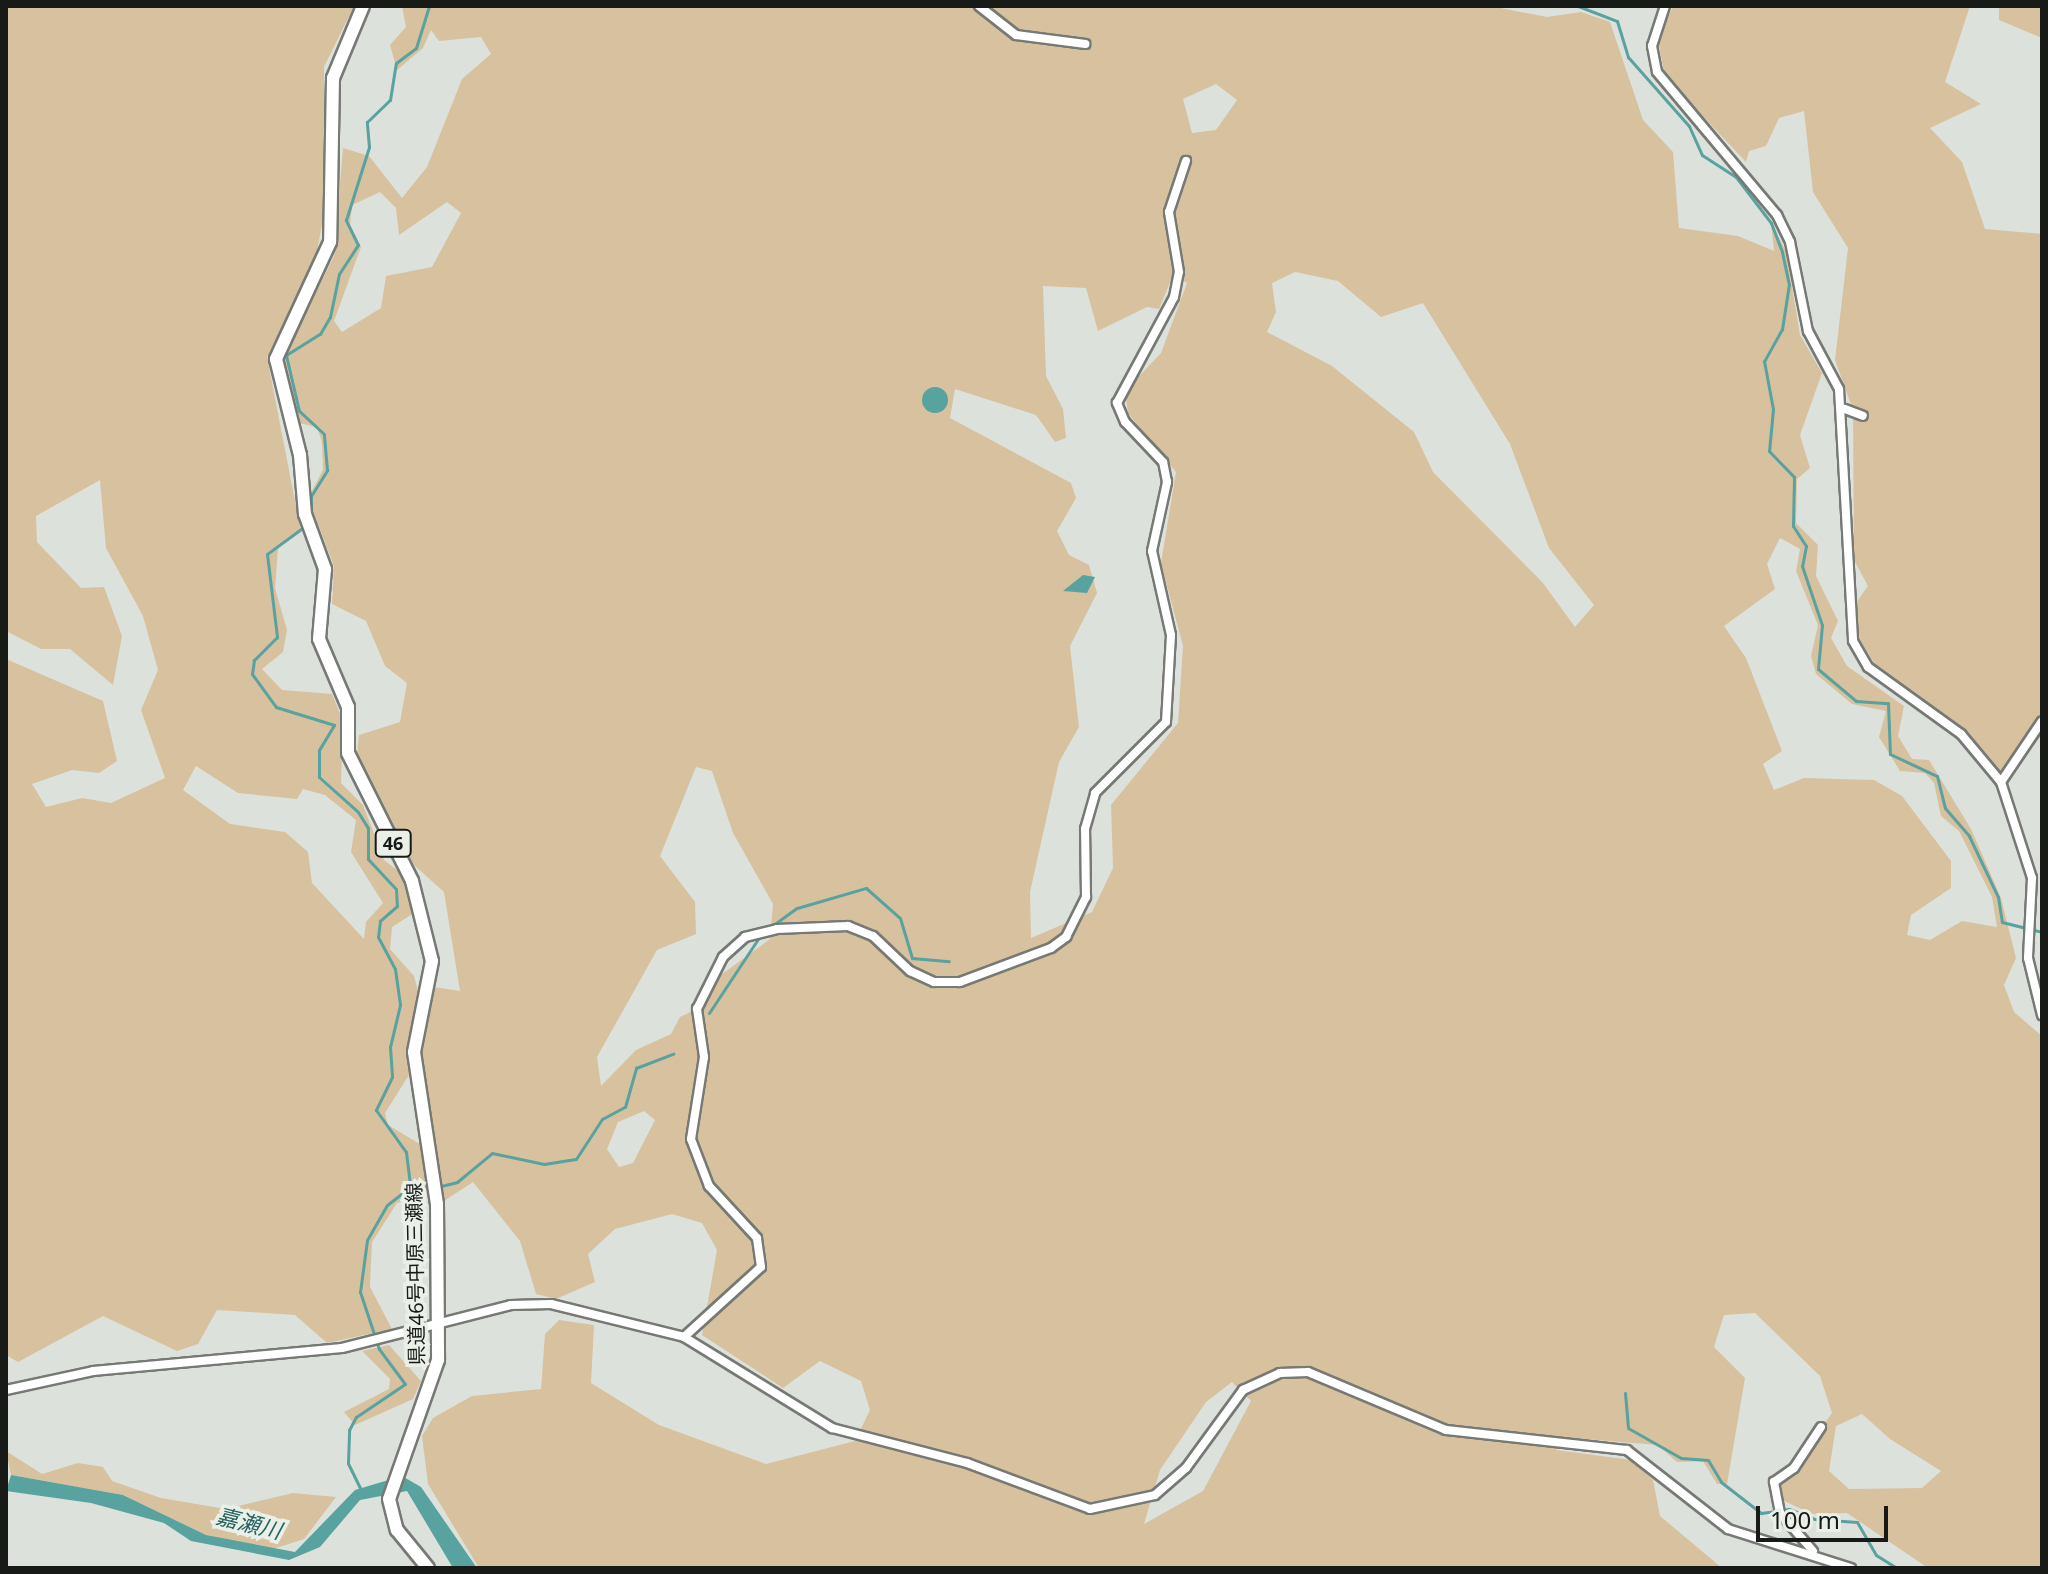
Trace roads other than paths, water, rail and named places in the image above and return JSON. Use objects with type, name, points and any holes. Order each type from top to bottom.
[{"type":"main road","name":"県道46号中原三瀬線","points":[[363,6],[333,78],[330,242],[276,359],[294,423],[304,500],[325,569],[319,639],[348,707],[352,769],[412,881],[430,947],[414,1052],[437,1204],[439,1327],[429,1399],[393,1475],[389,1499],[397,1530],[428,1568]]},
{"type":"street","points":[[979,6],[1016,35],[1085,44]]},
{"type":"street","points":[[1665,6],[1652,46],[1657,72],[1777,215],[1790,242],[1808,331],[1844,408],[1853,641],[1868,667],[1961,734],[2001,782],[2032,878],[2028,958],[2042,1015]]},
{"type":"street","points":[[684,1337],[761,1267],[757,1238],[709,1186],[691,1139],[704,1057],[697,1009],[723,957],[745,937],[848,926],[873,936],[910,971],[934,982],[960,982],[1051,948],[1066,937],[1086,897],[1085,829],[1095,793],[1166,722],[1171,635],[1152,551],[1167,482],[1163,462],[1125,422],[1117,403],[1174,297],[1179,272],[1169,212],[1186,161]]},
{"type":"street","points":[[1844,408],[1863,416]]},
{"type":"street","points":[[2001,782],[2042,721]]},
{"type":"street","points":[[6,1390],[93,1371],[366,1343],[439,1327],[511,1305],[551,1304],[684,1337],[832,1428],[967,1463],[1090,1509],[1155,1495],[1186,1468],[1243,1390],[1280,1373],[1308,1372],[1446,1430],[1627,1450],[1728,1529],[1813,1551],[1851,1568]]},
{"type":"street","points":[[1813,1551],[1780,1513],[1774,1482],[1794,1468],[1821,1427]]},
{"type":"water","points":[[935,387],[944,391],[948,400],[944,409],[935,413],[926,409],[922,400],[926,391]]},
{"type":"water","points":[[1083,575],[1095,577],[1087,593],[1063,591]]},
{"type":"water","points":[[11,1475],[123,1495],[206,1535],[295,1552],[355,1490],[402,1476],[421,1487],[477,1568],[453,1568],[407,1491],[360,1500],[320,1547],[289,1560],[191,1541],[164,1523],[91,1503],[6,1491]]},
{"type":"waterway","points":[[311,517],[311,496],[327,470],[324,434],[299,411],[286,355],[320,334],[330,317],[339,274],[358,245],[346,220],[369,147],[367,122],[390,100],[396,63],[416,48],[429,6]]},
{"type":"waterway","points":[[1578,6],[1617,21],[1628,57],[1689,126],[1702,155],[1736,177],[1771,223],[1782,252],[1789,284],[1782,329],[1764,361],[1773,409],[1769,451],[1794,477],[1793,526],[1806,546],[1802,566],[1822,625],[1818,669],[1856,701],[1888,703],[1890,754],[1937,776],[1945,808],[1969,836],[1998,897],[2002,922],[2042,932]]},
{"type":"waterway","points":[[305,526],[267,554],[277,637],[254,660],[252,674],[276,707],[334,725],[319,750],[319,777],[358,812],[368,828],[368,859],[396,889],[397,906],[380,921],[378,937],[395,969],[400,1005],[390,1047],[392,1077],[376,1110],[406,1152],[410,1187]]},
{"type":"waterway","points":[[765,931],[797,908],[866,888],[900,918],[912,958],[949,961]]},
{"type":"waterway","points":[[709,1013],[760,936]]},
{"type":"waterway","points":[[437,1187],[457,1182],[492,1153],[544,1164],[576,1159],[602,1119],[625,1107],[636,1068],[673,1054]]},
{"type":"waterway","points":[[362,1492],[348,1463],[349,1430],[356,1417],[405,1384],[379,1349],[360,1292],[367,1240],[387,1205],[410,1187],[429,1187]]},
{"type":"waterway","points":[[1625,1393],[1628,1428],[1681,1458],[1708,1460],[1721,1482],[1761,1513],[1789,1509],[1815,1519],[1857,1522],[1876,1555],[1897,1568]]},
{"type":"water label","name":"嘉瀬川","points":[[249,1523]]}]
